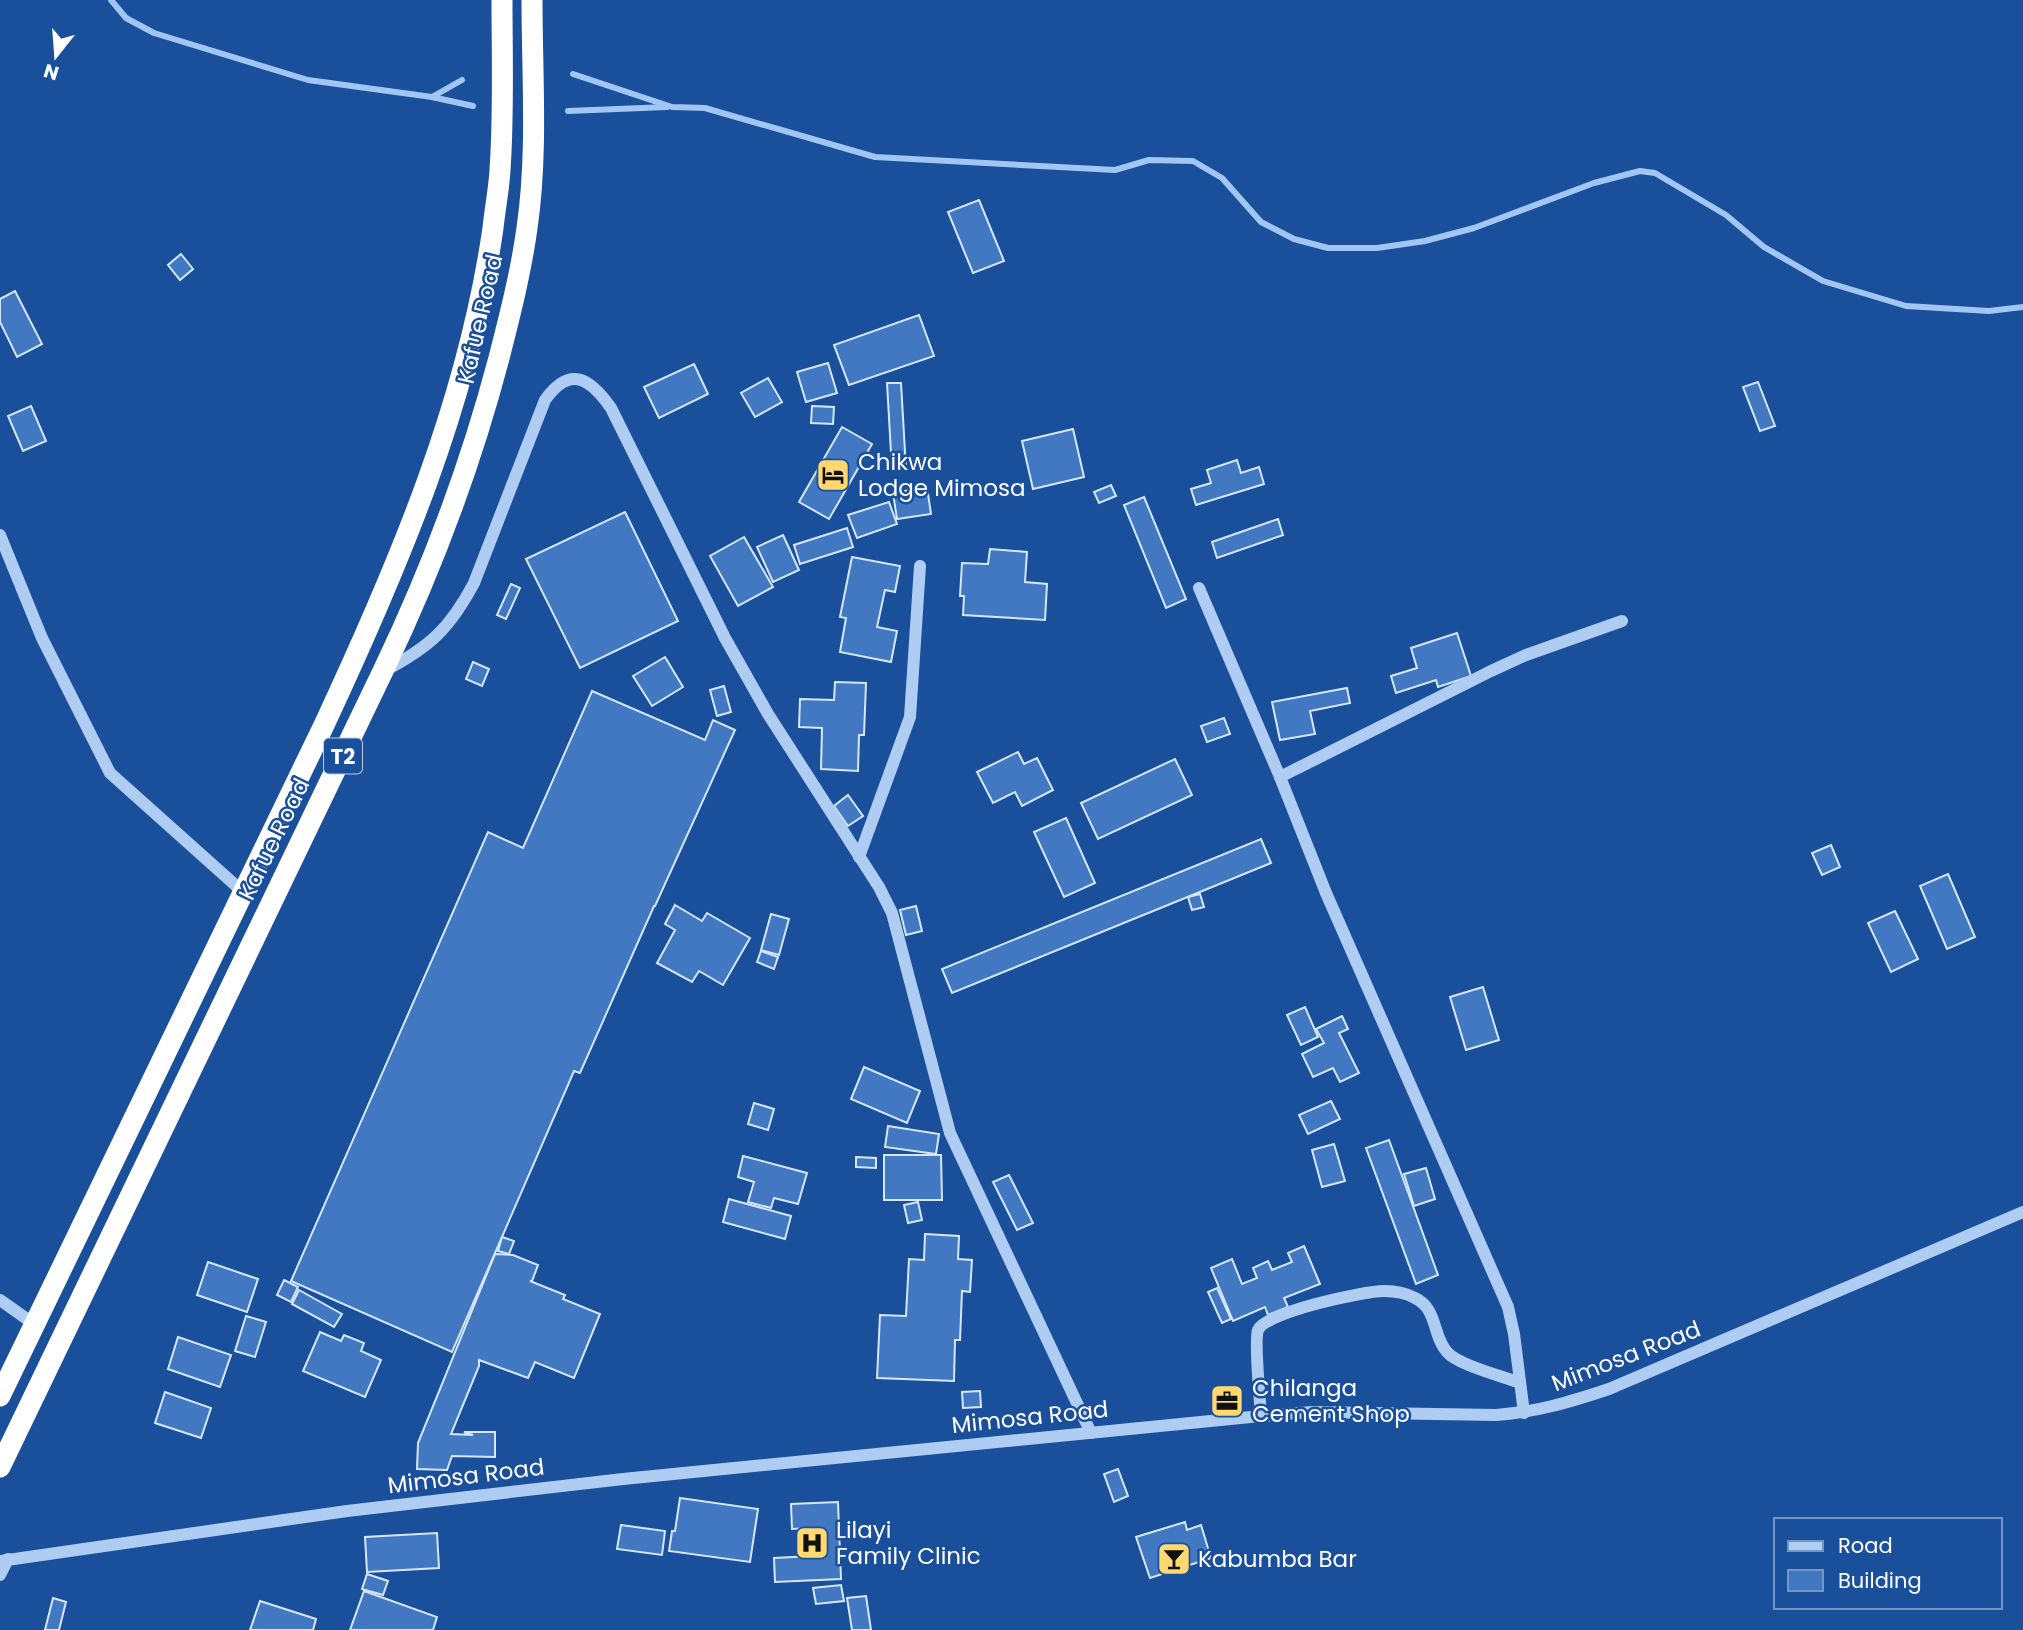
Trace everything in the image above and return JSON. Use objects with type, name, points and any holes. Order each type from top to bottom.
[{"type":"highway","name":"Kafue Road","points":[[0,1396],[365,636],[416,513],[445,433],[476,323],[500,171],[502,0]]},
{"type":"highway","name":"Kafue Road","points":[[0,1467],[417,601],[467,468],[519,277],[528,227],[533,170],[532,0]]},
{"type":"street","points":[[383,671],[434,639],[462,605],[474,583],[545,400],[561,383],[579,379],[590,383],[611,408],[725,638],[768,713],[879,887],[892,913],[950,1133],[1090,1433]]},
{"type":"street","points":[[0,535],[42,638],[110,773],[243,892]]},
{"type":"street","points":[[859,857],[910,717],[920,566]]},
{"type":"street","points":[[1199,588],[1280,777],[1326,893],[1508,1307],[1524,1413]]},
{"type":"street","points":[[1280,777],[1526,655],[1622,621]]},
{"type":"street","name":"Mimosa Road","points":[[3,1559],[361,1509],[623,1479],[1261,1416],[1312,1412],[1496,1415],[1524,1413],[1551,1408],[1609,1389],[2023,1212]]},
{"type":"street","points":[[1261,1416],[1257,1335],[1260,1326],[1275,1317],[1299,1309],[1383,1291],[1412,1296],[1427,1306],[1443,1346],[1454,1358],[1520,1383]]},
{"type":"street","points":[[0,1300],[34,1324]]},
{"type":"street","points":[[0,1575],[3,1559]]},
{"type":"building","points":[[979,200],[1004,261],[973,273],[948,212]]},
{"type":"building","points":[[181,254],[193,269],[180,280],[168,265]]},
{"type":"building","points":[[15,291],[42,344],[17,357],[0,322],[0,299]]},
{"type":"building","points":[[919,315],[934,356],[849,385],[834,345]]},
{"type":"building","points":[[828,363],[837,393],[806,402],[797,372]]},
{"type":"building","points":[[694,364],[708,394],[659,418],[644,387]]},
{"type":"building","points":[[768,378],[782,402],[755,417],[741,393]]},
{"type":"building","points":[[1758,382],[1775,426],[1760,431],[1743,387]]},
{"type":"building","points":[[887,383],[901,383],[906,469],[892,470]]},
{"type":"building","points":[[31,406],[46,441],[23,451],[8,416]]},
{"type":"building","points":[[812,406],[834,407],[833,424],[811,423]]},
{"type":"building","points":[[842,427],[872,444],[829,519],[799,502]]},
{"type":"building","points":[[1073,429],[1084,477],[1033,489],[1022,441]]},
{"type":"building","points":[[1237,460],[1241,473],[1259,467],[1264,484],[1196,505],[1191,489],[1211,483],[1207,470]]},
{"type":"building","points":[[1111,485],[1116,496],[1099,503],[1094,492]]},
{"type":"building","points":[[927,487],[931,514],[897,519],[893,493]]},
{"type":"building","points":[[1144,497],[1186,599],[1166,608],[1124,505]]},
{"type":"building","points":[[889,502],[897,524],[857,538],[848,515]]},
{"type":"building","points":[[625,512],[678,621],[580,668],[526,559]]},
{"type":"building","points":[[1278,519],[1283,535],[1217,558],[1212,542]]},
{"type":"building","points":[[847,528],[853,547],[800,564],[794,545]]},
{"type":"building","points":[[783,535],[799,570],[773,582],[757,547]]},
{"type":"building","points":[[744,537],[773,587],[738,606],[710,556]]},
{"type":"building","points":[[990,549],[1027,552],[1025,582],[1047,584],[1045,620],[963,615],[964,596],[960,596],[962,563],[988,564]]},
{"type":"building","points":[[852,557],[900,566],[895,592],[885,590],[877,627],[897,631],[891,662],[840,652],[846,618],[840,617]]},
{"type":"building","points":[[511,584],[520,588],[506,619],[497,615]]},
{"type":"building","points":[[1457,633],[1471,676],[1438,687],[1436,680],[1396,693],[1391,676],[1417,668],[1411,648]]},
{"type":"building","points":[[665,657],[683,687],[652,706],[633,676]]},
{"type":"building","points":[[473,662],[489,669],[482,686],[466,679]]},
{"type":"building","points":[[835,682],[866,683],[864,735],[859,735],[858,771],[821,769],[822,728],[799,727],[800,699],[834,700]]},
{"type":"building","points":[[724,686],[731,712],[717,716],[710,690]]},
{"type":"building","points":[[1347,688],[1350,703],[1310,711],[1315,734],[1280,740],[1272,702]]},
{"type":"building","points":[[592,691],[705,740],[713,720],[735,730],[580,1073],[574,1071],[452,1352],[291,1281],[488,832],[523,848]]},
{"type":"building","points":[[1224,718],[1230,734],[1207,742],[1201,726]]},
{"type":"building","points":[[1018,752],[1024,764],[1037,758],[1053,790],[1022,806],[1015,792],[993,803],[977,772]]},
{"type":"building","points":[[1175,759],[1192,795],[1098,839],[1081,803]]},
{"type":"building","points":[[848,795],[863,816],[848,826],[834,806]]},
{"type":"building","points":[[1066,818],[1095,883],[1064,897],[1034,832]]},
{"type":"building","points":[[1261,839],[1271,863],[952,993],[942,969]]},
{"type":"building","points":[[1831,845],[1840,867],[1822,875],[1812,853]]},
{"type":"building","points":[[1948,874],[1975,937],[1947,949],[1920,886]]},
{"type":"building","points":[[1200,894],[1204,907],[1192,910],[1188,897]]},
{"type":"building","points":[[675,905],[702,921],[707,913],[750,938],[723,985],[699,971],[692,982],[657,963],[675,930],[665,924]]},
{"type":"building","points":[[916,906],[922,931],[906,935],[900,910]]},
{"type":"building","points":[[1895,911],[1918,959],[1891,972],[1868,923]]},
{"type":"building","points":[[771,914],[789,919],[779,955],[761,950]]},
{"type":"building","points":[[761,951],[778,957],[774,969],[757,962]]},
{"type":"building","points":[[1483,987],[1499,1040],[1466,1050],[1450,997]]},
{"type":"building","points":[[1305,1007],[1318,1037],[1301,1045],[1287,1015]]},
{"type":"building","points":[[1342,1016],[1348,1029],[1339,1033],[1359,1073],[1340,1082],[1333,1068],[1313,1077],[1302,1054],[1324,1043],[1316,1029]]},
{"type":"building","points":[[864,1067],[920,1091],[907,1123],[851,1099]]},
{"type":"building","points":[[1331,1101],[1340,1119],[1308,1134],[1299,1115]]},
{"type":"building","points":[[754,1103],[774,1109],[768,1130],[748,1124]]},
{"type":"building","points":[[888,1126],[939,1134],[936,1154],[885,1147]]},
{"type":"building","points":[[1389,1140],[1438,1275],[1416,1284],[1366,1148]]},
{"type":"building","points":[[1334,1144],[1345,1181],[1322,1187],[1312,1150]]},
{"type":"building","points":[[884,1155],[941,1155],[942,1200],[884,1200]]},
{"type":"building","points":[[743,1156],[807,1173],[798,1204],[774,1198],[771,1208],[748,1202],[754,1182],[738,1177]]},
{"type":"building","points":[[856,1157],[876,1158],[876,1168],[856,1167]]},
{"type":"building","points":[[1426,1168],[1435,1199],[1414,1206],[1404,1174]]},
{"type":"building","points":[[1009,1175],[1033,1223],[1017,1230],[993,1182]]},
{"type":"building","points":[[729,1199],[791,1216],[785,1239],[723,1222]]},
{"type":"building","points":[[918,1202],[922,1220],[908,1223],[904,1205]]},
{"type":"building","points":[[925,1234],[959,1236],[958,1259],[972,1260],[970,1292],[962,1291],[960,1340],[955,1340],[954,1381],[877,1378],[880,1315],[906,1316],[909,1259],[924,1260]]},
{"type":"building","points":[[502,1237],[514,1241],[509,1254],[498,1251]]},
{"type":"building","points":[[1304,1246],[1320,1284],[1284,1298],[1288,1307],[1268,1315],[1265,1307],[1233,1321],[1211,1268],[1232,1259],[1242,1284],[1257,1278],[1253,1268],[1268,1261],[1272,1270],[1292,1262],[1288,1253]]},
{"type":"building","points":[[495,1254],[513,1255],[538,1265],[530,1281],[565,1295],[563,1299],[600,1314],[574,1378],[535,1362],[528,1378],[479,1360],[479,1366],[451,1434],[495,1432],[495,1457],[452,1456],[447,1470],[417,1469],[418,1443]]},
{"type":"building","points":[[208,1262],[258,1279],[247,1312],[197,1295]]},
{"type":"building","points":[[284,1280],[298,1287],[291,1302],[277,1295]]},
{"type":"building","points":[[1217,1288],[1231,1319],[1222,1323],[1208,1292]]},
{"type":"building","points":[[299,1290],[342,1314],[334,1327],[292,1304]]},
{"type":"building","points":[[246,1316],[266,1322],[255,1357],[235,1351]]},
{"type":"building","points":[[320,1332],[341,1341],[344,1335],[364,1343],[361,1351],[381,1360],[365,1397],[303,1371]]},
{"type":"building","points":[[178,1337],[231,1355],[220,1387],[168,1369]]},
{"type":"building","points":[[980,1391],[981,1407],[963,1408],[962,1392]]},
{"type":"building","points":[[165,1392],[211,1408],[201,1438],[155,1423]]},
{"type":"building","points":[[1118,1469],[1128,1496],[1114,1502],[1104,1474]]},
{"type":"building","points":[[680,1498],[758,1509],[750,1562],[669,1551]]},
{"type":"building","points":[[838,1502],[841,1579],[775,1582],[774,1558],[812,1556],[811,1528],[792,1529],[791,1504]]},
{"type":"building","points":[[1185,1522],[1187,1530],[1201,1525],[1211,1558],[1150,1578],[1136,1537]]},
{"type":"building","points":[[621,1525],[665,1531],[662,1555],[617,1549]]},
{"type":"building","points":[[437,1533],[439,1568],[367,1572],[365,1537]]},
{"type":"building","points":[[367,1574],[388,1581],[383,1595],[362,1589]]},
{"type":"building","points":[[841,1585],[844,1601],[816,1604],[813,1588]]},
{"type":"building","points":[[364,1591],[437,1617],[433,1630],[350,1630]]},
{"type":"building","points":[[866,1596],[871,1630],[852,1630],[847,1598]]},
{"type":"building","points":[[53,1598],[66,1602],[59,1630],[45,1630]]},
{"type":"building","points":[[260,1601],[316,1619],[313,1630],[250,1630]]},
{"type":"waterway","points":[[111,0],[126,18],[154,33],[308,80],[432,97],[462,80]]},
{"type":"waterway","points":[[573,74],[672,107],[705,108],[875,157],[1115,170],[1149,160],[1193,161],[1222,178],[1261,222],[1294,239],[1328,248],[1377,248],[1425,241],[1474,228],[1594,183],[1640,171],[1655,173],[1726,215],[1764,247],[1823,281],[1906,306],[1989,311],[2023,307]]},
{"type":"waterway","points":[[432,97],[473,106]]},
{"type":"waterway","points":[[568,111],[667,107]]},
{"type":"place","name":"Chikwa Lodge Mimosa","points":[[833,475]]},
{"type":"place","name":"Chilanga Cement Shop","points":[[1227,1401]]},
{"type":"place","name":"Lilayi Family Clinic","points":[[812,1543]]},
{"type":"place","name":"Kabumba Bar","points":[[1174,1559]]}]
